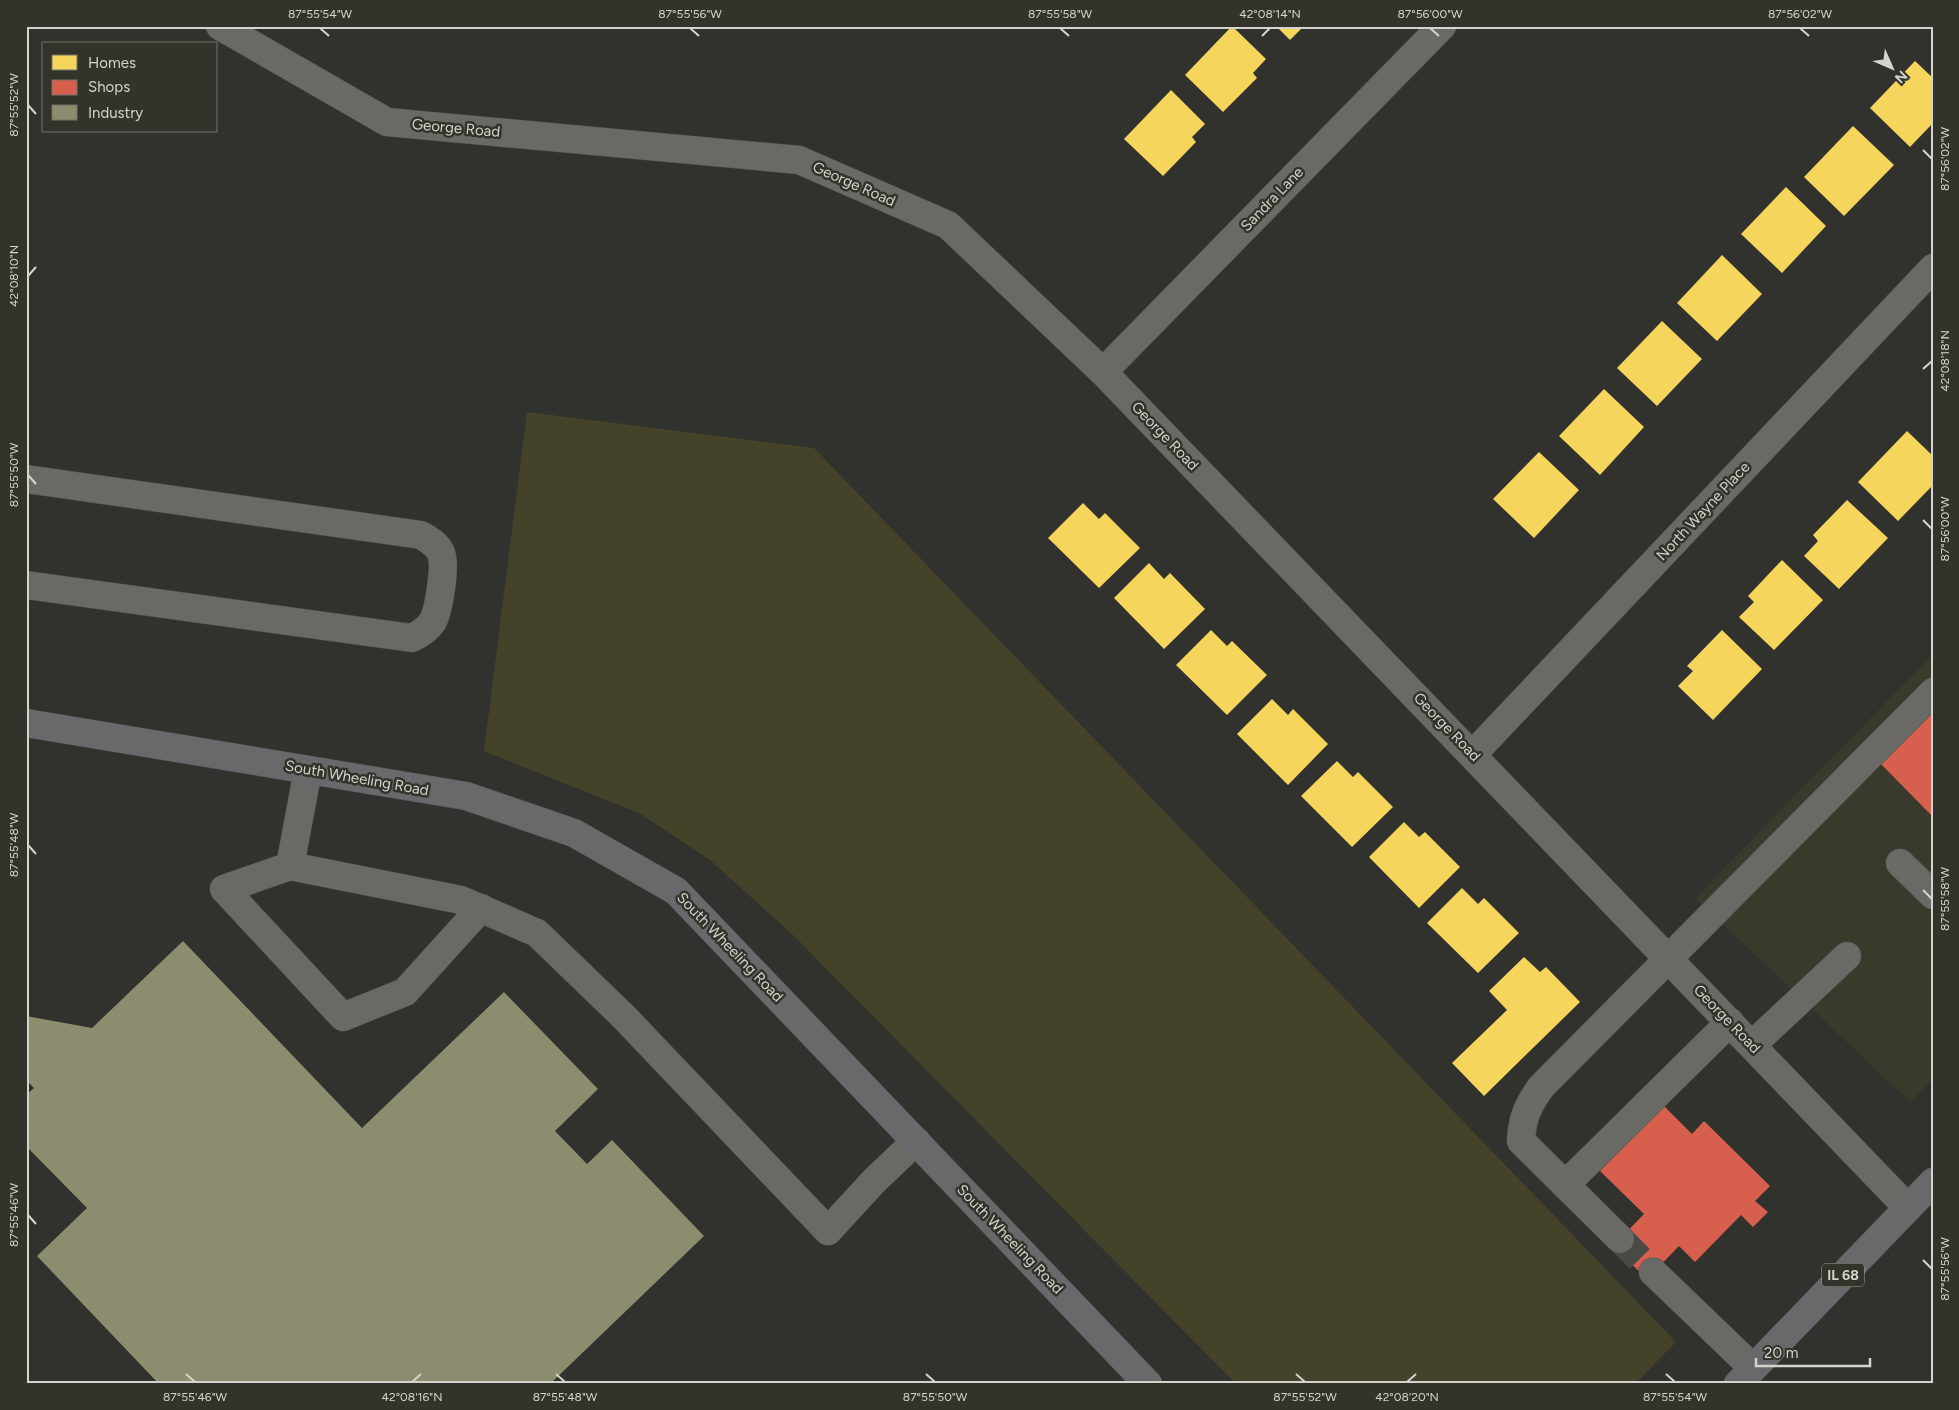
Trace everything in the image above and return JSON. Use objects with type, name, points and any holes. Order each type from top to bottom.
[{"type":"main road","name":"South Wheeling Road","points":[[26,723],[466,796],[574,833],[676,891],[1148,1384]]},
{"type":"main road","name":"IL 68","points":[[1746,1376],[1933,1182]]},
{"type":"street","name":"George Road","points":[[220,26],[387,122],[799,160],[948,225],[1103,372],[1473,754],[1908,1208]]},
{"type":"street","name":"Sandra Lane","points":[[1103,372],[1442,26]]},
{"type":"street","name":"North Wayne Place","points":[[1473,754],[1933,268]]},
{"type":"street","points":[[26,480],[421,535],[435,544],[441,553],[443,568],[432,622],[424,632],[412,638],[26,585]]},
{"type":"street","points":[[1620,1239],[1521,1141],[1522,1121],[1527,1105],[1541,1087],[1933,692]]},
{"type":"street","points":[[290,866],[308,770]]},
{"type":"street","points":[[1900,863],[1933,895]]},
{"type":"street","points":[[481,908],[405,992],[344,1017],[224,889],[290,866],[461,900],[481,908],[537,933],[624,1017],[828,1231],[874,1181],[916,1141]]},
{"type":"street","points":[[1752,1045],[1847,956]]},
{"type":"street","points":[[1565,1184],[1730,1022]]},
{"type":"street","points":[[1653,1272],[1746,1376]]},
{"type":"shaded area","points":[[527,412],[814,448],[1676,1342],[1635,1384],[1236,1384],[792,934],[710,860],[639,813],[484,751]]},
{"type":"shaded area","points":[[1933,654],[1933,1079],[1910,1102],[1695,898]]},
{"type":"building: Homes","points":[[1232,26],[1266,59],[1253,73],[1257,78],[1223,112],[1185,75]]},
{"type":"building: Homes","points":[[1276,26],[1304,26],[1290,40]]},
{"type":"building: Homes","points":[[1915,61],[1933,78],[1933,123],[1910,147],[1870,108]]},
{"type":"building: Homes","points":[[1171,90],[1205,124],[1192,137],[1196,142],[1163,176],[1124,139]]},
{"type":"building: Homes","points":[[1853,126],[1894,165],[1844,216],[1804,177]]},
{"type":"building: Homes","points":[[1786,187],[1826,226],[1782,273],[1741,234]]},
{"type":"building: Homes","points":[[1722,255],[1762,294],[1717,341],[1677,303]]},
{"type":"building: Homes","points":[[1662,321],[1702,359],[1657,406],[1617,368]]},
{"type":"building: Homes","points":[[1604,389],[1644,427],[1600,475],[1559,436]]},
{"type":"building: Homes","points":[[1907,431],[1933,456],[1933,485],[1898,521],[1858,482]]},
{"type":"building: Homes","points":[[1539,452],[1579,490],[1534,538],[1493,499]]},
{"type":"building: Homes","points":[[1847,500],[1888,538],[1839,589],[1804,556],[1818,541],[1813,535]]},
{"type":"building: Homes","points":[[1083,503],[1099,519],[1105,513],[1140,548],[1099,588],[1048,538]]},
{"type":"building: Homes","points":[[1782,560],[1823,600],[1774,650],[1739,617],[1754,602],[1748,596]]},
{"type":"building: Homes","points":[[1149,563],[1164,579],[1170,573],[1205,609],[1164,649],[1114,598]]},
{"type":"building: Homes","points":[[1211,630],[1227,646],[1232,641],[1267,675],[1227,715],[1176,665]]},
{"type":"building: Homes","points":[[1722,630],[1762,669],[1713,720],[1678,686],[1693,671],[1687,666]]},
{"type":"building: Homes","points":[[1272,699],[1288,715],[1293,709],[1328,744],[1288,785],[1237,734]]},
{"type":"building: Homes","points":[[1337,761],[1353,777],[1358,772],[1393,807],[1352,847],[1301,796]]},
{"type":"building: Homes","points":[[1404,822],[1419,837],[1425,832],[1460,867],[1419,908],[1369,857]]},
{"type":"building: Homes","points":[[1462,888],[1478,904],[1484,898],[1519,933],[1478,973],[1427,923]]},
{"type":"building: Homes","points":[[1524,957],[1540,972],[1546,967],[1580,1002],[1484,1096],[1452,1063],[1507,1010],[1489,991]]},
{"type":"building: Shops","points":[[1930,713],[1933,715],[1933,817],[1879,762]]},
{"type":"building: Shops","points":[[1663,1105],[1692,1134],[1704,1121],[1770,1186],[1755,1201],[1768,1212],[1753,1227],[1741,1215],[1695,1262],[1679,1246],[1647,1279],[1613,1246],[1644,1214],[1600,1171]]},
{"type":"building: Industry","points":[[183,941],[362,1128],[504,992],[598,1089],[555,1131],[587,1164],[612,1140],[704,1236],[550,1384],[159,1384],[37,1256],[87,1208],[26,1146],[26,1095],[34,1088],[26,1080],[26,1016],[92,1028]]},
{"type":"tunnel","points":[[1620,1239],[1653,1272]]}]
